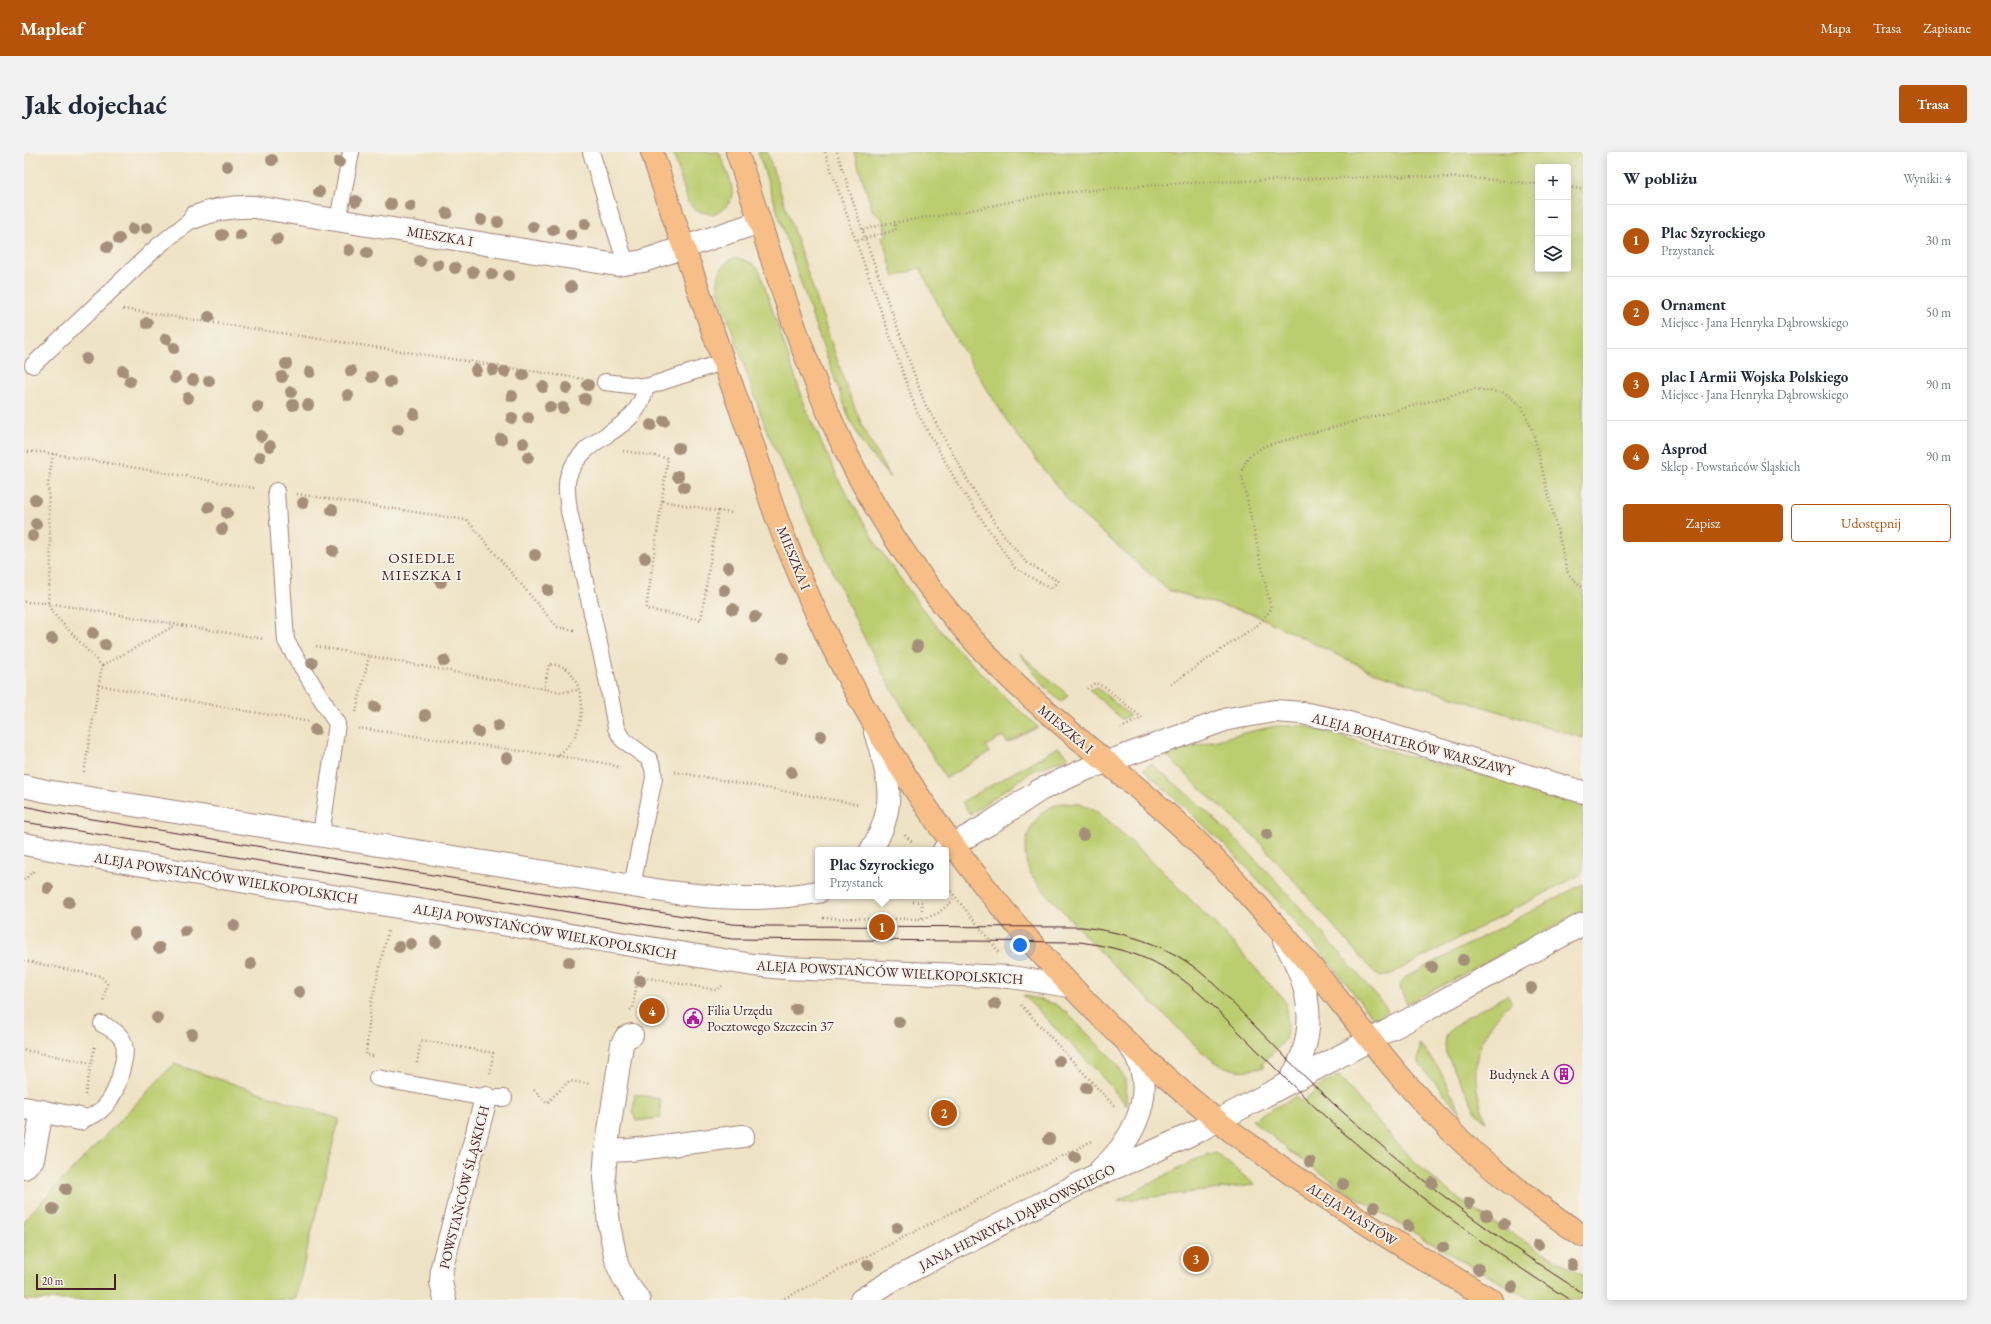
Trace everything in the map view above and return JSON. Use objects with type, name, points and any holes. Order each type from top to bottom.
[{"type":"main road","name":"MIESZKA I","points":[[652,152],[772,504],[795,562],[827,634],[873,723],[925,806],[947,847]]},
{"type":"main road","name":"MIESZKA I","points":[[737,152],[800,339],[829,415],[848,457],[885,522],[931,589],[983,651],[1031,700],[1164,811],[1192,837],[1274,923],[1325,982],[1370,1040]]},
{"type":"main road","name":"MIESZKA I","points":[[949,849],[1070,986]]},
{"type":"main road","name":"ALEJA PIASTÓW","points":[[1070,986],[1128,1044],[1217,1121],[1301,1181],[1374,1230],[1492,1300]]},
{"type":"main road","points":[[1370,1040],[1414,1092],[1463,1143],[1524,1194],[1583,1236]]},
{"type":"street","name":"MIESZKA I","points":[[195,217],[213,210],[241,206],[255,207],[617,265],[643,261],[760,222]]},
{"type":"street","name":"ALEJA BOHATERÓW WARSZAWY","points":[[949,847],[989,824],[1040,790],[1104,762],[1228,719],[1258,713],[1290,712],[1319,716],[1362,726],[1583,792]]},
{"type":"street","points":[[872,847],[884,823],[888,801],[888,775],[873,723]]},
{"type":"street","points":[[24,786],[46,791],[632,887],[727,899],[812,891]]},
{"type":"street","name":"ALEJA POWSTAŃCÓW WIELKOPOLSKICH","points":[[24,844],[88,856],[722,960],[784,968],[1010,977],[1070,986]]},
{"type":"street","points":[[1274,923],[1302,977],[1308,1009],[1308,1038],[1304,1053],[1289,1082]]},
{"type":"street","points":[[1370,1040],[1583,924]]},
{"type":"street","points":[[632,1034],[626,1037],[622,1044],[606,1151],[604,1178],[609,1225],[617,1264],[625,1281],[639,1300]]},
{"type":"street","name":"JANA HENRYKA DĄBROWSKIEGO","points":[[858,1299],[1094,1176],[1146,1155],[1217,1121],[1370,1040]]},
{"type":"street","points":[[1094,1176],[1128,1139],[1141,1106],[1143,1084],[1141,1071],[1138,1059],[1128,1044]]},
{"type":"street","name":"POWSTAŃCÓW ŚLĄSKICH","points":[[444,1300],[441,1282],[442,1267],[495,1098]]},
{"type":"street","points":[[27,1162],[33,1109],[80,1119]]},
{"type":"street","points":[[606,1151],[630,1150],[743,1136]]},
{"type":"lane","points":[[338,220],[351,152]]},
{"type":"lane","points":[[591,152],[626,264]]},
{"type":"lane","points":[[33,365],[158,246],[195,217]]},
{"type":"lane","points":[[605,382],[646,387],[723,362]]},
{"type":"lane","points":[[632,887],[654,778],[653,768],[649,759],[622,739],[616,728],[607,679],[569,511],[567,492],[568,477],[576,462],[591,446],[622,426],[635,413],[643,399],[646,387]]},
{"type":"lane","points":[[276,491],[286,641],[336,724],[321,835]]},
{"type":"lane","points":[[80,1119],[88,1118],[106,1106],[113,1096],[120,1079],[125,1056],[124,1044],[118,1033],[102,1024]]},
{"type":"lane","name":"POWSTAŃCÓW ŚLĄSKICH","points":[[377,1078],[495,1098]]},
{"type":"path","points":[[826,152],[917,412],[959,486],[1015,568],[1051,589],[1058,581],[1026,562],[999,529],[971,486],[932,419],[925,404],[865,238],[837,152]]},
{"type":"path","points":[[863,230],[894,222],[962,212],[1047,194],[1180,183],[1408,176],[1471,178],[1535,184]]},
{"type":"path","points":[[1571,187],[1583,189]]},
{"type":"path","points":[[856,241],[896,230],[894,222]]},
{"type":"path","points":[[96,305],[605,382]]},
{"type":"path","points":[[1171,684],[1259,624],[1271,609],[1241,472],[1248,457],[1264,446],[1475,389],[1505,393],[1522,407],[1533,432],[1568,574],[1583,588]]},
{"type":"path","points":[[591,446],[668,458],[646,609],[701,620],[718,511]]},
{"type":"path","points":[[24,452],[53,454],[276,491],[467,520],[557,627],[578,630]]},
{"type":"path","points":[[53,454],[48,484],[51,564],[48,603],[52,612],[102,666]]},
{"type":"path","points":[[662,501],[733,514]]},
{"type":"path","points":[[24,602],[48,603],[259,638]]},
{"type":"path","points":[[83,774],[102,666],[177,625]]},
{"type":"path","points":[[286,641],[544,689],[562,692],[579,690]]},
{"type":"path","points":[[354,720],[369,656]]},
{"type":"path","points":[[544,689],[549,664],[568,669],[579,690],[582,709],[578,730],[573,742],[557,756]]},
{"type":"path","points":[[1086,689],[1095,683],[1105,687],[1142,718],[1119,729]]},
{"type":"path","points":[[98,685],[312,722]]},
{"type":"path","points":[[352,727],[610,764],[623,769]]},
{"type":"path","points":[[653,768],[857,804]]},
{"type":"path","points":[[24,880],[39,868]]},
{"type":"path","points":[[949,889],[1002,956]]},
{"type":"path","points":[[819,918],[922,919],[937,914],[956,898]]},
{"type":"path","points":[[913,902],[922,902],[922,919]]},
{"type":"path","points":[[378,1056],[366,1055],[371,1004],[390,924]]},
{"type":"path","points":[[635,995],[638,973]]},
{"type":"path","points":[[1019,1002],[1115,1108]]},
{"type":"path","points":[[413,1083],[421,1040],[493,1053],[495,1098]]},
{"type":"path","points":[[24,1050],[91,1063]]},
{"type":"path","points":[[534,1090],[547,1103],[569,1081],[615,1086]]},
{"type":"path","points":[[781,1300],[1098,1138]]},
{"type":"green space","points":[[673,152],[719,152],[732,188],[732,195],[729,202],[723,209],[713,215],[695,210],[688,202]]},
{"type":"green space","points":[[758,152],[767,152],[846,386],[863,428],[890,478],[863,445],[850,420],[815,325]]},
{"type":"green space","points":[[854,152],[1583,152],[1583,738],[1373,672],[1255,615],[1168,590],[1073,507],[1010,426],[952,332],[920,268],[894,277],[882,237],[887,235],[882,218],[873,212]]},
{"type":"green space","points":[[733,258],[747,261],[759,270],[807,412],[840,482],[880,550],[920,606],[946,637],[1008,700],[1038,727],[1007,743],[1003,736],[986,746],[989,753],[946,778],[888,683],[861,631],[767,432],[718,289],[720,271],[725,264]]},
{"type":"green space","points":[[1019,653],[1068,695],[1061,702],[1047,689]]},
{"type":"green space","points":[[1094,688],[1099,689],[1130,716],[1122,719],[1089,690]]},
{"type":"green space","points":[[1276,726],[1305,726],[1415,758],[1583,801],[1583,873],[1389,975],[1381,977],[1372,970],[1257,839],[1207,795],[1166,755],[1235,735]]},
{"type":"green space","points":[[1058,747],[1069,757],[1031,772],[970,814],[962,802]]},
{"type":"green space","points":[[1151,764],[1216,820],[1276,881],[1388,1010],[1374,1019],[1320,951],[1263,885],[1220,840],[1143,769]]},
{"type":"green space","points":[[1061,803],[1080,804],[1096,811],[1108,820],[1222,931],[1285,1001],[1288,1028],[1285,1039],[1262,1064],[1264,1067],[1252,1070],[1234,1070],[1217,1063],[1205,1054],[1088,939],[1039,885],[1031,874],[1025,858],[1027,837],[1036,820],[1043,812]]},
{"type":"green space","points":[[1583,884],[1583,911],[1407,1004],[1401,991],[1400,983],[1406,977]]},
{"type":"green space","points":[[1023,995],[1055,1004],[1067,1013],[1117,1064],[1125,1080],[1127,1106],[1099,1073]]},
{"type":"green space","points":[[1507,995],[1512,1002],[1499,1015],[1489,1029],[1481,1043],[1477,1057],[1477,1088],[1486,1122],[1477,1114],[1446,1053],[1445,1045],[1447,1034],[1453,1027]]},
{"type":"green space","points":[[1420,1044],[1439,1069],[1462,1115],[1420,1065],[1418,1060]]},
{"type":"green space","points":[[174,1064],[339,1119],[295,1300],[24,1300],[24,1220]]},
{"type":"green space","points":[[1339,1076],[1376,1120],[1415,1162],[1443,1187],[1494,1223],[1583,1275],[1583,1300],[1532,1300],[1446,1252],[1357,1198],[1291,1152],[1252,1120],[1295,1097],[1303,1103],[1322,1084]]},
{"type":"green space","points":[[635,1094],[660,1099],[661,1118],[636,1121],[633,1111]]},
{"type":"green space","points":[[1216,1153],[1255,1185],[1117,1201],[1192,1161]]},
{"type":"tram line","points":[[24,806],[67,815],[732,924],[768,926],[1082,927],[1130,936],[1165,949],[1187,962],[1217,987],[1319,1090],[1386,1150],[1440,1194],[1496,1235],[1583,1293]]},
{"type":"tram line","points":[[24,822],[732,939],[1079,942],[1135,954],[1167,969],[1197,991],[1314,1106],[1394,1175],[1509,1261],[1570,1300]]},
{"type":"place","name":"Plac Szyrockiego","points":[[882,927]]},
{"type":"place","name":"Asprod","points":[[652,1011]]},
{"type":"place","name":"Filia Urzędu Pocztowego Szczecin 37","points":[[693,1018]]},
{"type":"place","name":"Budynek A","points":[[1564,1074]]},
{"type":"place","name":"Ornament","points":[[944,1113]]},
{"type":"place","name":"plac I Armii Wojska Polskiego","points":[[1196,1259]]},
{"type":"district","name":"OSIEDLE MIESZKA I","points":[[422,566]]}]
